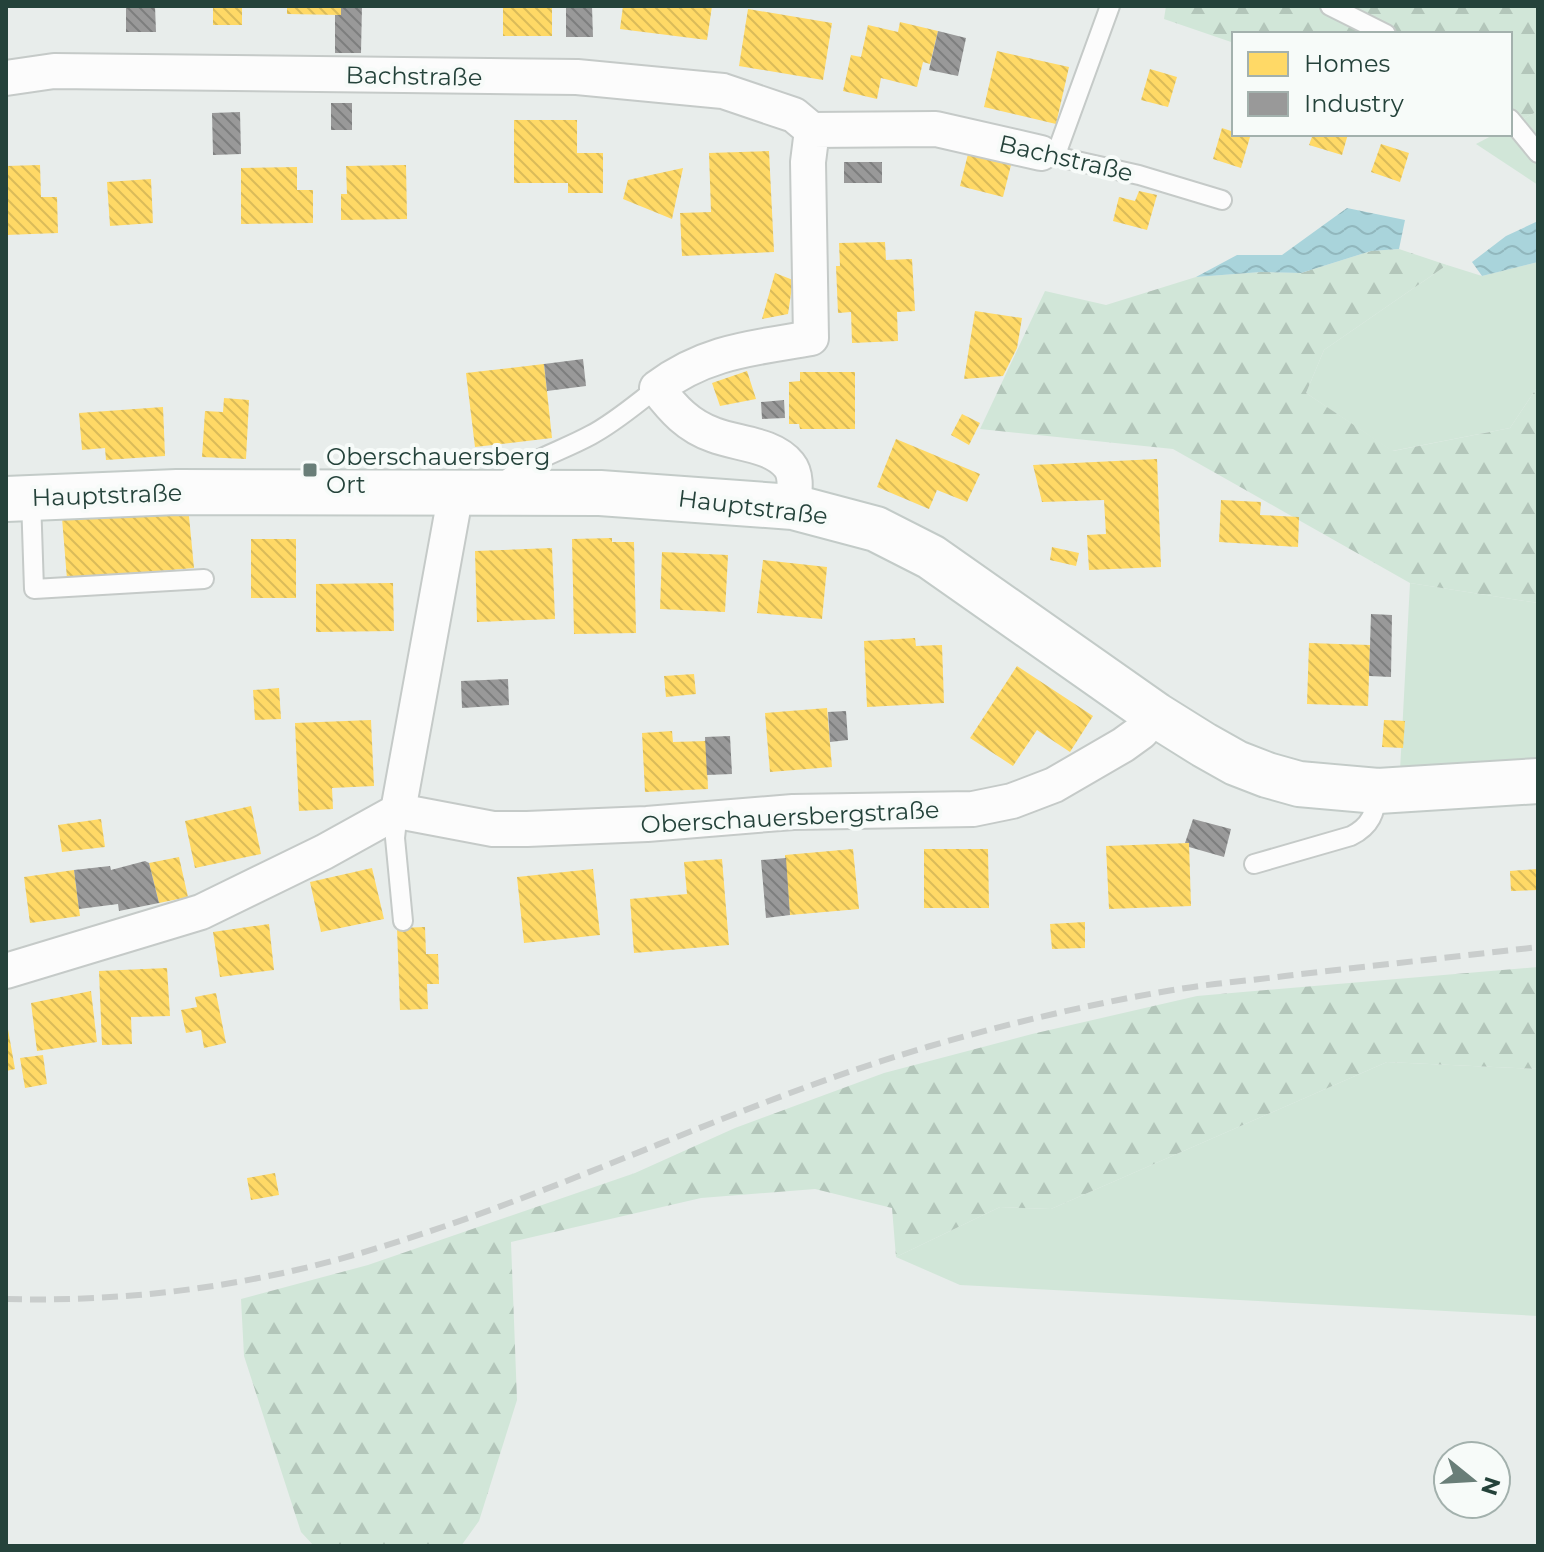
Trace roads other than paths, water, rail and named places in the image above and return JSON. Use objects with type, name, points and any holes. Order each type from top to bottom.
[{"type":"main road","name":"Hauptstraße","points":[[18,499],[177,492],[474,492],[650,495],[793,507],[876,529],[931,557],[1156,715],[1214,751],[1267,775],[1310,785],[1378,791],[1538,781]]},
{"type":"street","name":"Bachstraße","points":[[6,78],[54,71],[577,77],[723,91],[794,115],[812,130],[936,129],[1048,155]]},
{"type":"street","points":[[793,507],[795,480],[790,465],[759,447],[716,436],[693,426],[674,410],[657,388],[677,373],[705,359],[811,338],[808,162],[812,130]]},
{"type":"street","points":[[6,971],[201,912],[312,858],[398,811],[474,492]]},
{"type":"street","name":"Oberschauersbergstraße","points":[[398,811],[493,829],[527,829],[647,824],[793,812],[973,809],[1012,801],[1054,785],[1123,745],[1141,732],[1156,715]]},
{"type":"lane","points":[[1048,155],[1110,6]]},
{"type":"lane","points":[[1330,6],[1382,32]]},
{"type":"lane","points":[[1512,121],[1538,153]]},
{"type":"lane","name":"Bachstraße","points":[[1048,155],[1139,175],[1222,200]]},
{"type":"lane","points":[[474,492],[594,434],[657,388]]},
{"type":"lane","points":[[18,499],[34,589],[204,579]]},
{"type":"lane","points":[[1254,864],[1351,836],[1364,829],[1372,819],[1378,791]]},
{"type":"lane","points":[[398,811],[395,838],[403,921]]},
{"type":"water","points":[[1347,208],[1405,220],[1399,249],[1371,251],[1301,273],[1261,272],[1196,277],[1237,255],[1282,255]]},
{"type":"water","points":[[1538,221],[1538,262],[1482,276],[1472,262],[1506,236]]},
{"type":"railway","points":[[6,1299],[89,1298],[172,1292],[255,1279],[336,1260],[485,1212],[852,1071],[927,1047],[1046,1016],[1196,986],[1538,947]]},
{"type":"place","name":"Oberschauersberg Ort","points":[[310,470]]}]
